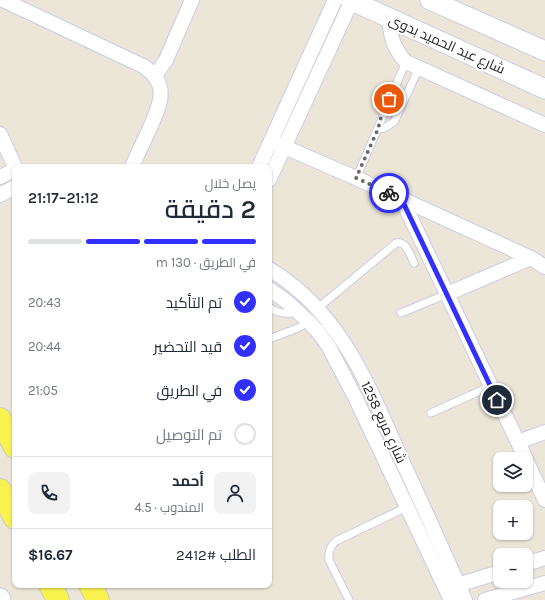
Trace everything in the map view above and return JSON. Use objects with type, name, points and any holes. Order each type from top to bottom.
[{"type":"main road","name":"شارع عبد الحميد بدوى","points":[[347,0],[390,18],[545,89]]},
{"type":"main road","points":[[430,0],[545,51]]},
{"type":"main road","points":[[0,419],[12,441]]},
{"type":"main road","points":[[0,490],[12,512]]},
{"type":"main road","points":[[52,588],[58,600]]},
{"type":"main road","points":[[92,588],[98,600]]},
{"type":"street","points":[[3,0],[143,66],[155,76],[161,90],[160,106],[133,164]]},
{"type":"street","points":[[155,76],[166,60],[192,0]]},
{"type":"street","points":[[260,164],[271,140],[347,0]]},
{"type":"street","points":[[272,174],[347,0]]},
{"type":"street","points":[[390,18],[390,30],[395,48],[406,62],[545,125]]},
{"type":"street","points":[[0,134],[14,164]]},
{"type":"street","points":[[271,140],[532,258],[545,266]]},
{"type":"street","points":[[0,177],[12,171]]},
{"type":"street","points":[[0,195],[12,189]]},
{"type":"street","points":[[401,198],[523,452]]},
{"type":"street","points":[[447,294],[532,258]]},
{"type":"street","name":"شارع مربع 1258","points":[[272,271],[303,293],[318,308],[346,347],[371,391],[420,501],[452,591]]},
{"type":"street","name":"شارع مربع 1258","points":[[272,291],[310,322],[329,347],[356,399],[407,507],[452,591],[465,600]]},
{"type":"street","points":[[356,399],[371,391]]},
{"type":"street","points":[[518,442],[545,432]]},
{"type":"street","points":[[533,474],[545,500]]},
{"type":"street","points":[[533,562],[545,558]]},
{"type":"street","points":[[452,591],[493,575]]},
{"type":"street","points":[[485,600],[545,583]]},
{"type":"lane","points":[[356,178],[406,62]]},
{"type":"lane","points":[[378,129],[384,128],[394,122],[419,68]]},
{"type":"lane","points":[[318,308],[396,243],[400,242],[403,244],[414,263]]},
{"type":"lane","points":[[401,313],[447,294]]},
{"type":"lane","points":[[272,310],[281,314],[298,312]]},
{"type":"lane","points":[[272,338],[310,322]]},
{"type":"lane","points":[[431,413],[491,386]]},
{"type":"lane","points":[[349,600],[329,560],[328,555],[331,546],[336,541],[420,501]]},
{"type":"way so far","points":[[389,99],[381,117],[378,129],[356,178],[389,193]]},
{"type":"route","points":[[389,193],[401,198],[497,400]]}]
